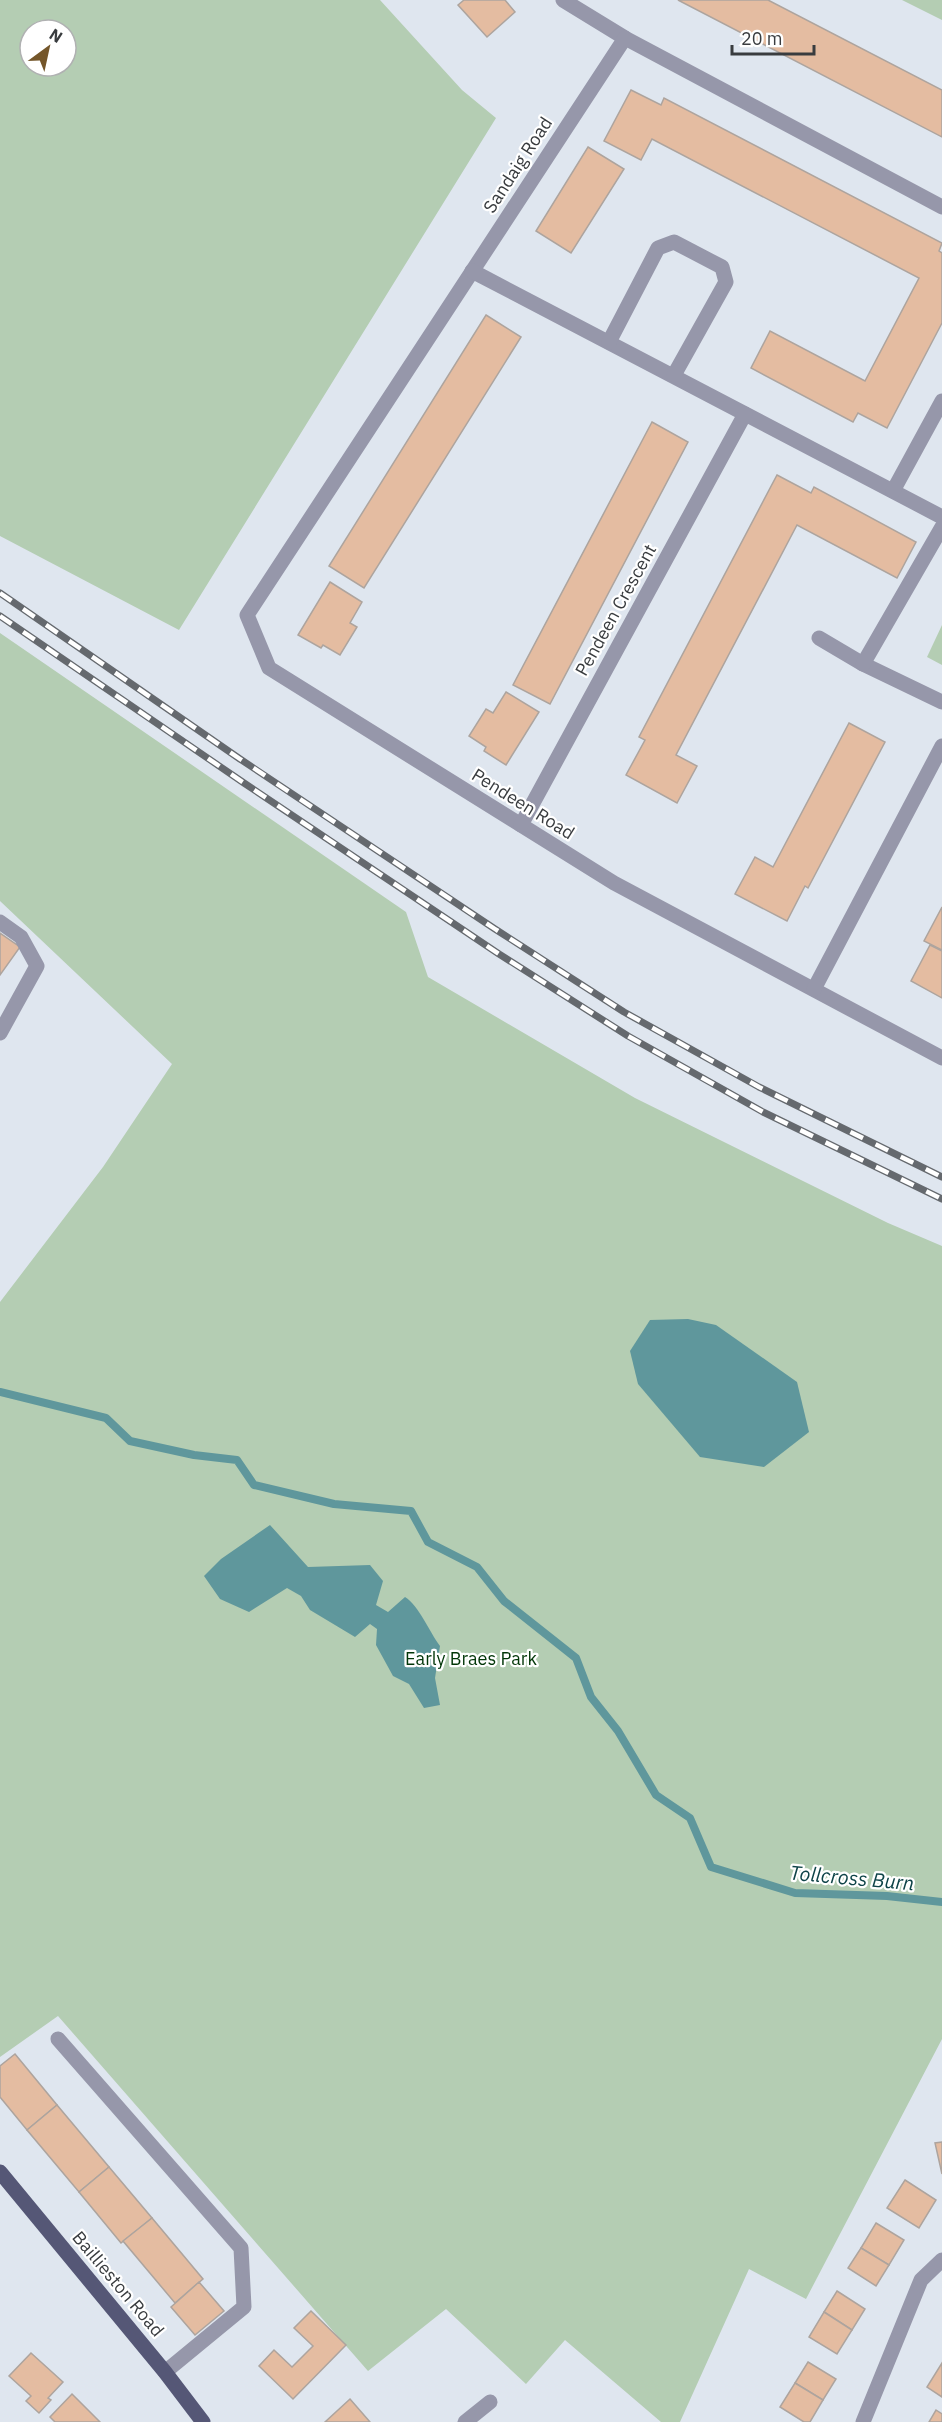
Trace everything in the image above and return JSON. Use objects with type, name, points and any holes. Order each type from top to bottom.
[{"type":"main road","name":"Baillieston Road","points":[[0,2172],[165,2372],[203,2422]]},
{"type":"street","points":[[563,0],[625,38],[942,207]]},
{"type":"street","name":"Sandaig Road","points":[[247,615],[625,38]]},
{"type":"street","points":[[609,342],[658,248],[674,242],[722,267],[726,282],[674,375]]},
{"type":"street","points":[[472,271],[942,516]]},
{"type":"street","points":[[893,491],[942,401]]},
{"type":"street","name":"Pendeen Crescent","points":[[521,825],[745,414]]},
{"type":"street","points":[[863,664],[942,527]]},
{"type":"street","name":"Pendeen Road","points":[[247,615],[269,668],[614,883],[942,1058]]},
{"type":"street","points":[[819,638],[863,664],[942,702]]},
{"type":"street","points":[[814,989],[942,746]]},
{"type":"street","points":[[0,922],[21,936],[37,966],[0,1033]]},
{"type":"street","points":[[58,2039],[241,2248],[244,2307],[165,2372]]},
{"type":"street","points":[[863,2422],[921,2280],[942,2260]]},
{"type":"street","points":[[465,2422],[490,2402]]},
{"type":"green space","points":[[0,0],[380,0],[462,90],[496,118],[179,630],[0,536]]},
{"type":"green space","points":[[902,0],[942,0],[942,20]]},
{"type":"green space","points":[[942,625],[942,665],[927,657]]},
{"type":"green space","name":"Early Braes Park","points":[[0,633],[406,912],[428,977],[635,1098],[888,1223],[942,1246],[942,2039],[806,2299],[749,2269],[680,2422],[661,2422],[565,2340],[526,2384],[446,2309],[368,2371],[58,2016],[0,2057],[0,1302],[103,1167],[172,1064],[0,901]]},
{"type":"water","points":[[688,1319],[716,1325],[797,1382],[809,1432],[764,1467],[700,1457],[638,1384],[630,1351],[650,1320]]},
{"type":"water","points":[[270,1525],[308,1567],[370,1565],[383,1581],[376,1605],[388,1612],[405,1597],[410,1601],[440,1646],[435,1678],[440,1705],[424,1708],[409,1684],[393,1676],[376,1645],[377,1629],[370,1624],[355,1637],[310,1610],[301,1596],[287,1588],[249,1612],[220,1599],[204,1576],[221,1559]]},
{"type":"building","points":[[464,0],[505,0],[515,12],[487,37],[458,5]]},
{"type":"building","points":[[678,0],[768,0],[942,90],[942,137]]},
{"type":"building","points":[[631,90],[661,105],[664,98],[942,243],[939,251],[942,253],[942,323],[887,428],[858,413],[853,422],[751,368],[770,331],[865,381],[919,278],[652,139],[641,160],[604,141]]},
{"type":"building","points":[[588,147],[624,169],[571,253],[536,231]]},
{"type":"building","points":[[486,315],[521,337],[364,588],[329,566]]},
{"type":"building","points":[[652,422],[688,442],[550,704],[513,685]]},
{"type":"building","points":[[777,475],[811,493],[814,487],[916,542],[897,578],[797,525],[676,755],[697,766],[677,803],[626,775],[645,740],[639,737]]},
{"type":"building","points":[[330,582],[362,602],[350,623],[357,627],[340,655],[323,645],[321,648],[298,635]]},
{"type":"building","points":[[506,692],[539,712],[506,765],[484,751],[486,747],[469,736],[486,709],[493,713]]},
{"type":"building","points":[[849,723],[885,742],[808,888],[805,886],[787,921],[735,894],[755,857],[773,867]]},
{"type":"building","points":[[942,907],[942,950],[924,941]]},
{"type":"building","points":[[0,933],[20,947],[0,975]]},
{"type":"building","points":[[930,945],[942,951],[942,998],[911,981]]},
{"type":"building","points":[[15,2054],[57,2105],[27,2130],[0,2097],[0,2066]]},
{"type":"building","points":[[57,2105],[109,2167],[79,2192],[27,2130]]},
{"type":"building","points":[[942,2142],[942,2174],[935,2143]]},
{"type":"building","points":[[109,2167],[152,2218],[121,2243],[79,2192]]},
{"type":"building","points":[[905,2180],[936,2200],[919,2228],[887,2208]]},
{"type":"building","points":[[152,2218],[203,2279],[175,2303],[123,2241]]},
{"type":"building","points":[[876,2223],[904,2240],[889,2265],[861,2248]]},
{"type":"building","points":[[861,2248],[889,2265],[876,2286],[848,2268]]},
{"type":"building","points":[[199,2282],[224,2311],[195,2335],[171,2307]]},
{"type":"building","points":[[837,2291],[865,2309],[852,2330],[824,2312]]},
{"type":"building","points":[[311,2311],[346,2345],[293,2399],[259,2366],[274,2350],[292,2367],[313,2346],[294,2328]]},
{"type":"building","points":[[824,2312],[852,2330],[837,2354],[809,2337]]},
{"type":"building","points":[[31,2353],[63,2382],[48,2398],[51,2400],[39,2413],[26,2401],[31,2396],[9,2376]]},
{"type":"building","points":[[808,2362],[836,2379],[823,2400],[795,2383]]},
{"type":"building","points":[[942,2363],[942,2397],[927,2387]]},
{"type":"building","points":[[795,2383],[823,2400],[810,2422],[804,2422],[780,2407]]},
{"type":"building","points":[[72,2394],[100,2422],[55,2422],[50,2417]]},
{"type":"building","points":[[350,2399],[370,2422],[325,2422]]},
{"type":"building","points":[[936,2410],[942,2414],[942,2422],[929,2422]]},
{"type":"waterway","name":"Tollcross Burn","points":[[0,1392],[106,1418],[130,1441],[194,1455],[237,1460],[254,1485],[334,1504],[411,1511],[428,1542],[477,1567],[504,1601],[576,1658],[591,1697],[618,1731],[656,1795],[690,1818],[711,1867],[795,1893],[887,1896],[942,1902]]},
{"type":"railway","points":[[0,593],[240,759],[624,1012],[759,1087],[942,1177]]},
{"type":"railway","points":[[0,616],[499,954],[628,1036],[763,1112],[942,1199]]}]
